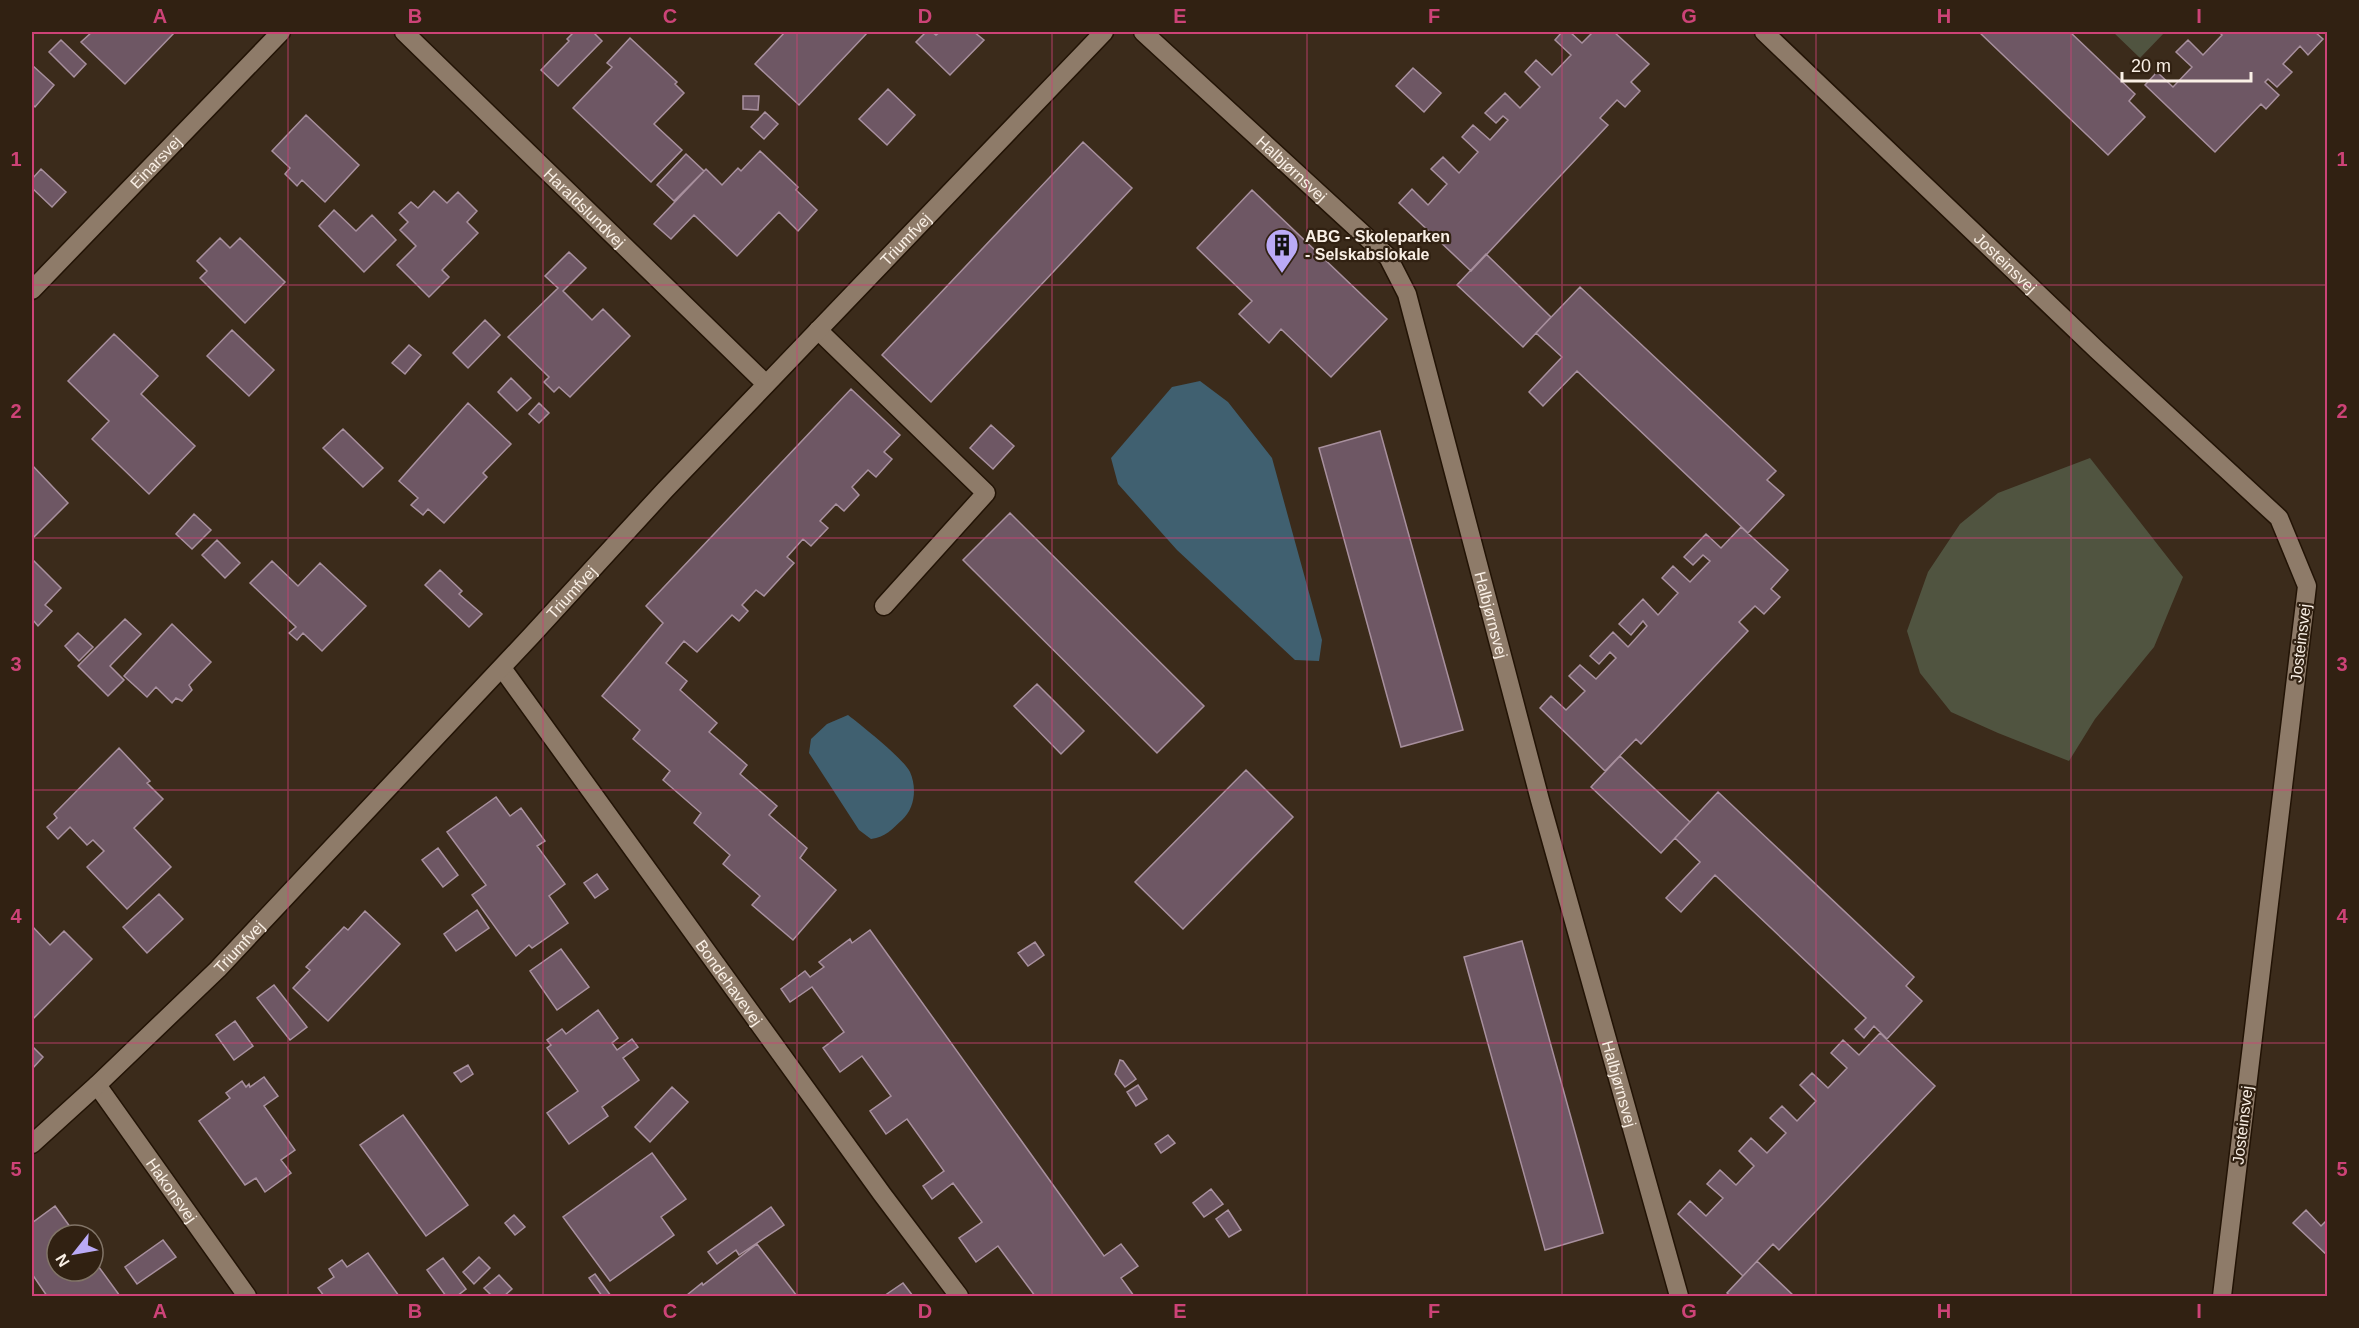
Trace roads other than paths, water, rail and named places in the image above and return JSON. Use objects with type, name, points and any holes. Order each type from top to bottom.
[{"type":"street","name":"Einarsvej","points":[[32,291],[281,32]]},
{"type":"street","name":"Haraldslundvej","points":[[404,32],[766,384]]},
{"type":"street","name":"Triumfvej","points":[[32,1144],[218,969],[502,668],[665,490],[1104,32]]},
{"type":"street","name":"Halbjørnsvej","points":[[1143,32],[1388,257],[1407,294],[1540,800],[1679,1296]]},
{"type":"street","name":"Josteinsvej","points":[[1764,32],[2097,350],[2279,518],[2307,586],[2222,1296]]},
{"type":"street","points":[[818,330],[986,493],[884,606]]},
{"type":"street","name":"Bondehavevej","points":[[502,668],[882,1194],[959,1296]]},
{"type":"street","name":"Hakonsvej","points":[[97,1085],[247,1296]]},
{"type":"water","points":[[1200,381],[1228,402],[1272,458],[1322,640],[1319,661],[1295,660],[1177,550],[1118,484],[1111,458],[1172,387]]},
{"type":"water","points":[[848,715],[882,742],[906,766],[912,778],[914,791],[910,810],[892,829],[876,838],[871,839],[859,830],[809,753],[811,739],[827,724]]},
{"type":"place","name":"ABG - Skoleparken - Selskabslokale","points":[[1282,274]]}]
